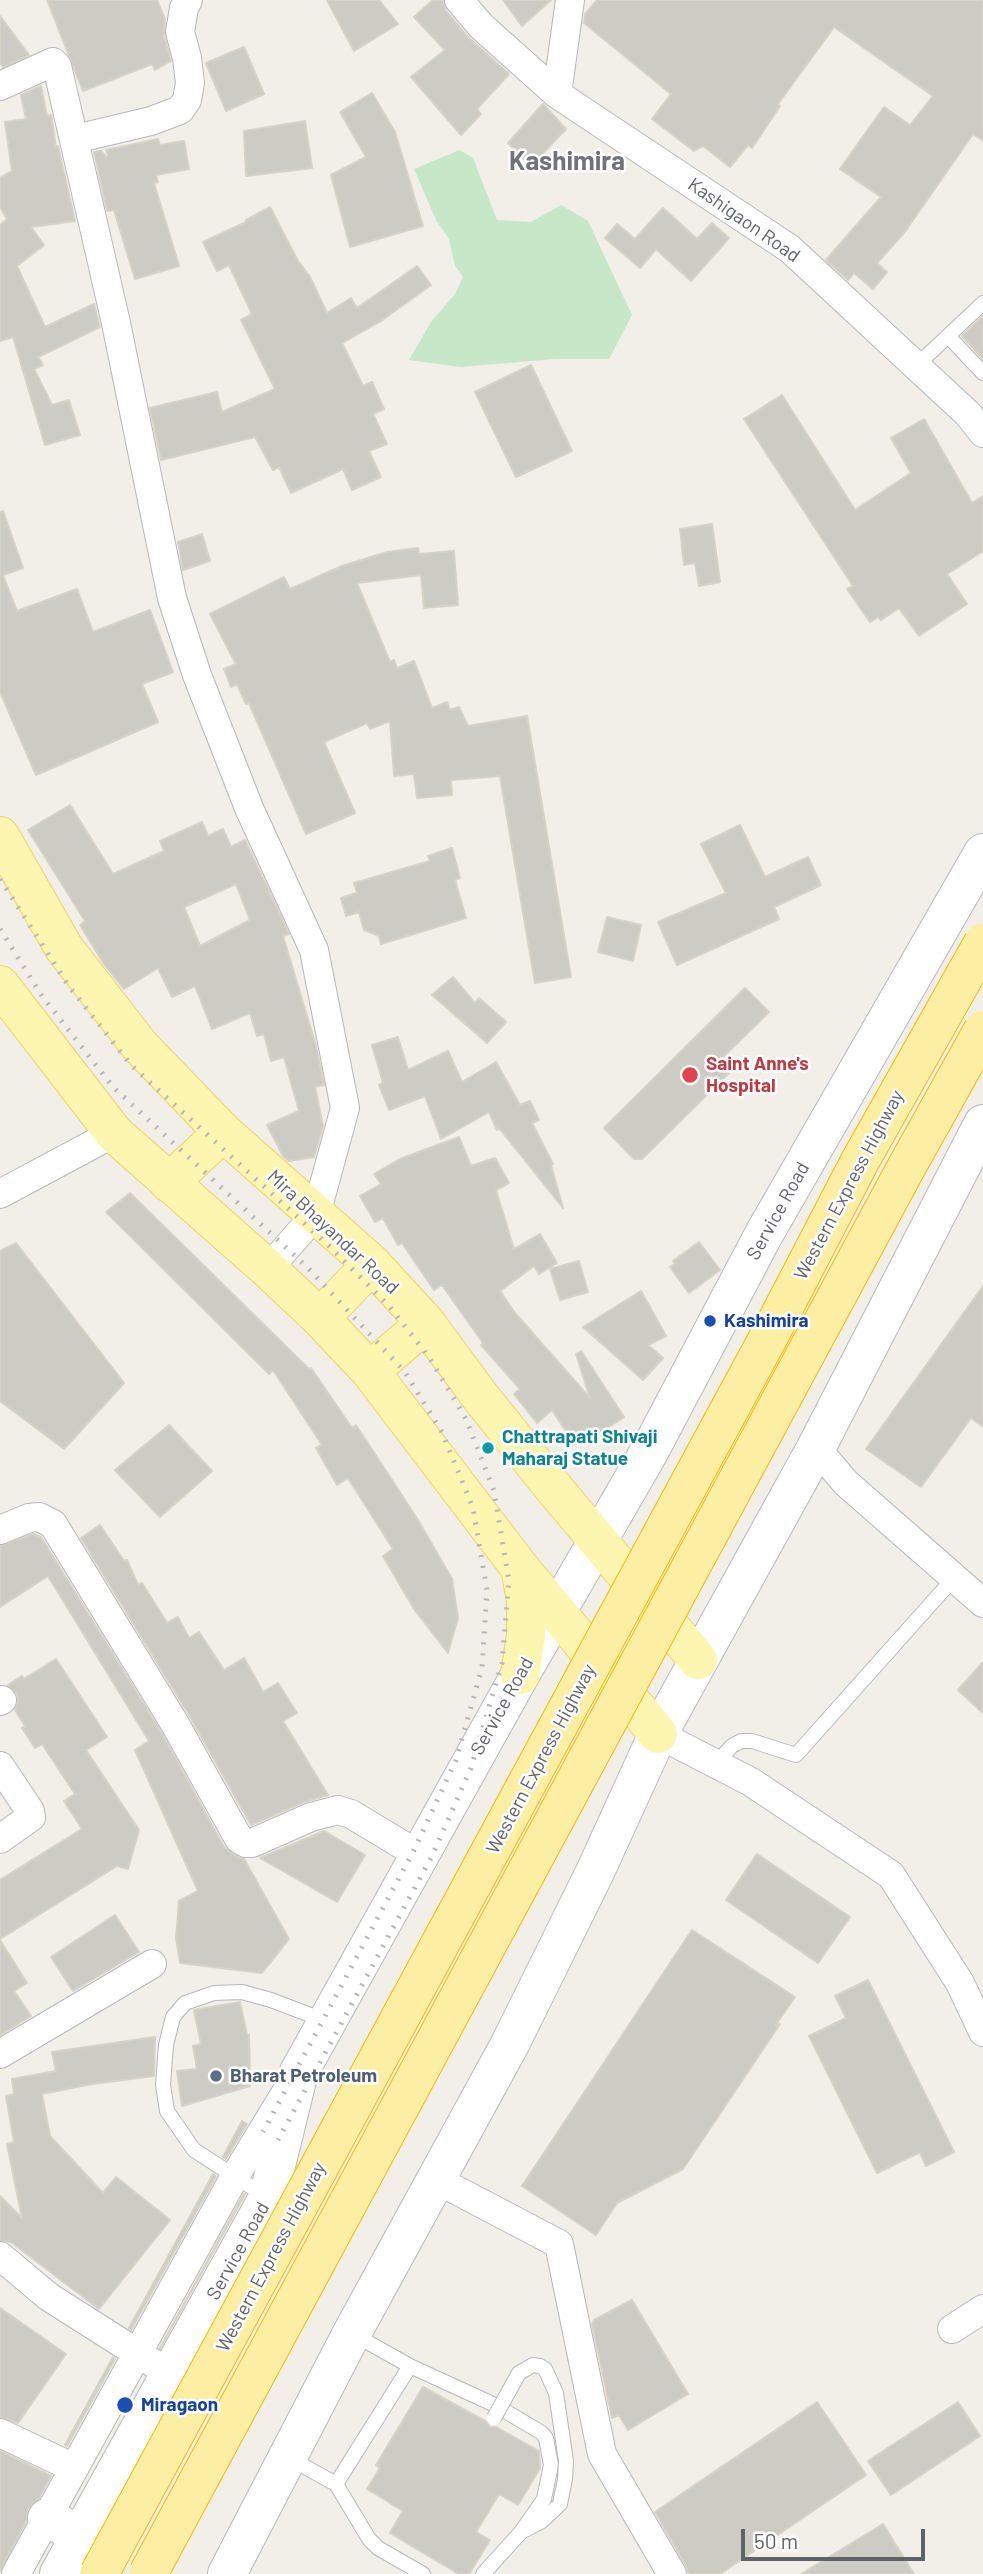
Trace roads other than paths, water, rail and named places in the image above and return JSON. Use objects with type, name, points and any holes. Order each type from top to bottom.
[{"type":"highway","name":"Western Express Highway","points":[[99,2574],[761,1352],[860,1161],[983,943]]},
{"type":"highway","name":"Western Express Highway","points":[[148,2574],[907,1166],[983,1030]]},
{"type":"main road","name":"Mira Bhayandar Road","points":[[0,835],[64,948],[140,1046],[223,1132],[372,1264],[426,1323],[479,1395],[596,1541],[698,1660]]},
{"type":"main road","name":"Service Road","points":[[59,2574],[268,2198],[299,2072],[555,1612],[649,1451],[764,1234],[983,853]]},
{"type":"main road","points":[[4,1000],[114,1133],[268,1269],[320,1318],[370,1371],[520,1568],[658,1734]]},
{"type":"main road","points":[[227,2574],[352,2333],[510,2044],[595,1872],[658,1734],[816,1448],[983,1124]]},
{"type":"main road","points":[[169,1183],[223,1132]]},
{"type":"main road","points":[[320,1318],[372,1264]]},
{"type":"main road","points":[[370,1371],[426,1323]]},
{"type":"main road","points":[[520,1568],[526,1600],[520,1675]]},
{"type":"main road","points":[[47,2518],[80,2535]]},
{"type":"street","points":[[75,139],[151,121],[180,110],[187,100],[190,83],[180,33],[188,0]]},
{"type":"street","name":"Kashigaon Road","points":[[459,0],[481,26],[557,94],[790,249],[916,366],[978,416]]},
{"type":"street","points":[[557,94],[570,0]]},
{"type":"street","points":[[0,86],[53,62],[57,66],[122,350],[173,598],[197,675],[249,808],[314,950],[345,1108],[316,1214],[268,1269]]},
{"type":"street","points":[[0,1194],[114,1133]]},
{"type":"street","points":[[816,1448],[846,1483],[983,1603]]},
{"type":"street","points":[[0,1530],[29,1518],[39,1517],[53,1524],[175,1724],[239,1839],[252,1843],[311,1817],[338,1810],[351,1814],[419,1855]]},
{"type":"street","points":[[658,1734],[751,1782],[891,1875],[960,1983],[983,2032]]},
{"type":"street","points":[[0,1766],[30,1811],[31,1817],[0,1839]]},
{"type":"street","points":[[0,2054],[152,1964]]},
{"type":"street","points":[[16,2574],[234,2176],[299,2072]]},
{"type":"street","points":[[437,2180],[559,2244],[602,2454],[672,2574]]},
{"type":"street","points":[[0,2256],[49,2297],[170,2374]]},
{"type":"street","points":[[952,2329],[983,2308]]},
{"type":"street","points":[[0,2433],[74,2468]]},
{"type":"lane","points":[[916,366],[983,303]]},
{"type":"lane","points":[[948,336],[983,373]]},
{"type":"lane","points":[[715,1765],[732,1745],[740,1741],[752,1741],[796,1755],[954,1578]]},
{"type":"lane","points":[[268,2198],[194,2150],[167,2111],[163,2085],[166,2045],[173,2017],[185,2003],[214,1993],[242,1992],[327,2021]]},
{"type":"lane","points":[[352,2333],[410,2366],[495,2405],[542,2433],[545,2438],[551,2465],[544,2499],[521,2532],[483,2574]]},
{"type":"lane","points":[[494,2418],[519,2373],[533,2365],[540,2365],[545,2369],[556,2393],[566,2460],[565,2479],[560,2504],[542,2521],[521,2532]]},
{"type":"lane","points":[[336,2484],[410,2366]]},
{"type":"lane","points":[[288,2457],[336,2484],[358,2523],[378,2548],[423,2574]]},
{"type":"railway","points":[[0,879],[68,985],[131,1065],[328,1245],[389,1306],[429,1357],[466,1419],[494,1491],[509,1581],[502,1663],[471,1768],[432,1856],[278,2140]]},
{"type":"railway","points":[[0,929],[42,996],[113,1087],[308,1268],[404,1371],[442,1432],[473,1508],[487,1590],[482,1668],[456,1760],[414,1850],[263,2132]]},
{"type":"place","name":"Saint Anne's Hospital","points":[[690,1075]]},
{"type":"place","name":"Kashimira","points":[[710,1321]]},
{"type":"place","name":"Chattrapati Shivaji Maharaj Statue","points":[[488,1448]]},
{"type":"place","name":"Bharat Petroleum","points":[[216,2076]]},
{"type":"place","name":"Miragaon","points":[[125,2405]]},
{"type":"district","name":"Kashimira","points":[[567,161]]}]
